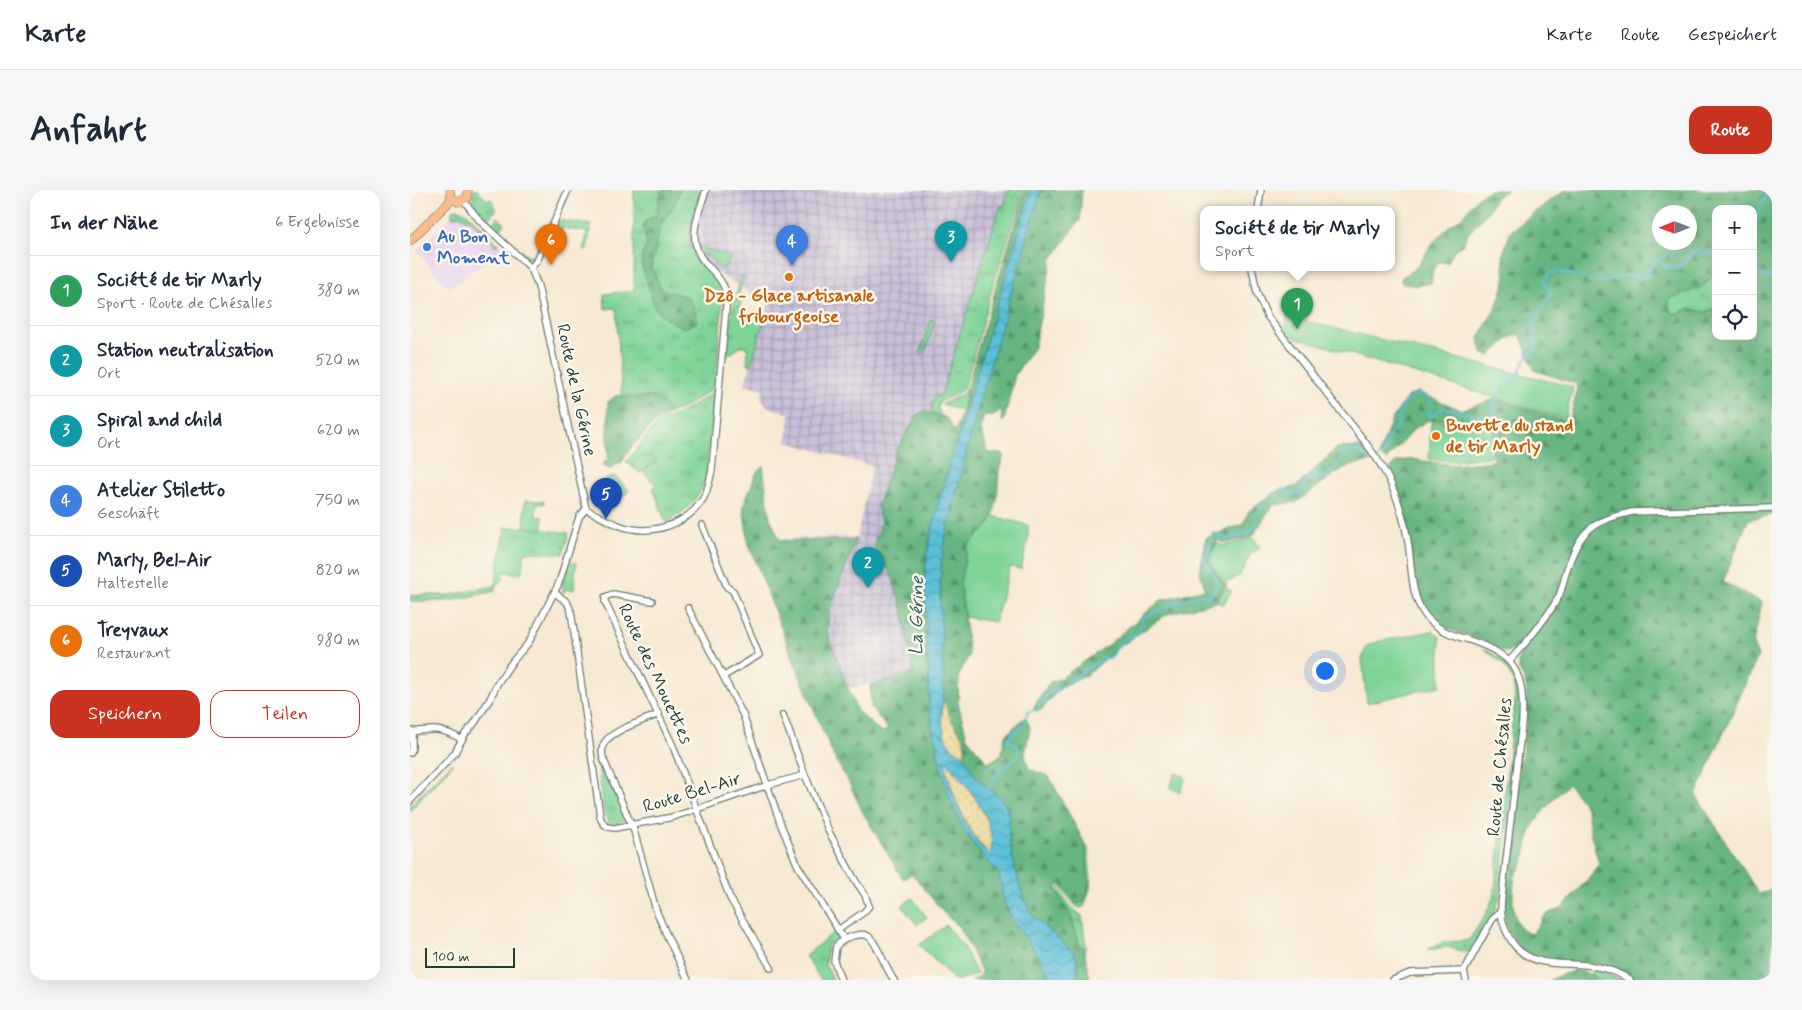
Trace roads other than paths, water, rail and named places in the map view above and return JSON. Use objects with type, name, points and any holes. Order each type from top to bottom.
[{"type":"main road","points":[[450,190],[452,199],[458,202],[464,200],[468,195],[468,190]]},
{"type":"main road","points":[[410,240],[452,199]]},
{"type":"street","points":[[531,268],[538,258],[568,190]]},
{"type":"street","points":[[410,801],[443,768],[454,754],[512,662],[530,642],[555,593],[580,517],[586,509],[622,527],[654,530],[666,527],[684,518],[703,499],[709,486],[712,470],[727,296],[721,281],[700,257],[695,246],[694,228],[706,190]]},
{"type":"street","points":[[1259,206],[1261,190]]},
{"type":"street","name":"Route de la Gérine","points":[[464,200],[480,220],[531,268],[540,296],[586,509]]},
{"type":"street","name":"Route de Chésalles","points":[[1253,271],[1257,293],[1267,316],[1373,452],[1390,483],[1405,526],[1414,591],[1424,614],[1441,630],[1490,648],[1504,656],[1518,672],[1523,698],[1501,910],[1502,921],[1511,941],[1529,958],[1552,964],[1598,967],[1615,972],[1630,980]]},
{"type":"street","points":[[1508,661],[1525,644],[1544,619],[1558,596],[1573,551],[1581,537],[1591,528],[1610,517],[1632,512],[1772,508]]},
{"type":"street","points":[[702,525],[726,587],[733,591],[759,656],[724,676]]},
{"type":"street","name":"Route Bel-Air","points":[[555,593],[567,602],[571,611],[602,821],[609,828],[659,821],[768,785],[798,866],[844,939]]},
{"type":"street","name":"Route des Mouettes","points":[[652,601],[613,594],[606,597],[605,602],[659,714],[730,898],[771,968]]},
{"type":"street","points":[[688,608],[743,715],[768,785],[805,775]]},
{"type":"street","points":[[659,714],[614,735],[606,741],[602,748],[603,758],[632,826],[656,910],[688,980]]},
{"type":"street","points":[[784,715],[805,775],[829,832],[865,895],[869,906],[864,912],[838,930]]},
{"type":"street","points":[[410,753],[412,749],[411,731],[437,729],[448,731],[462,740]]},
{"type":"street","points":[[1466,980],[1464,971],[1471,955],[1492,920],[1501,910]]},
{"type":"street","points":[[841,980],[834,961],[836,946],[844,939],[864,934],[870,937],[894,980]]},
{"type":"street","points":[[1393,980],[1410,974],[1464,971]]},
{"type":"water","points":[[1031,190],[1041,190],[974,422],[947,530],[941,564],[940,597],[944,689],[941,716],[945,737],[951,747],[964,756],[975,776],[1002,800],[1007,808],[1013,861],[1022,894],[1031,914],[1075,954],[1078,968],[1075,980],[1052,979],[1038,955],[1012,919],[1004,901],[999,874],[973,844],[959,820],[948,794],[938,755],[938,744],[933,732],[929,702],[924,580],[929,542],[941,495]],"holes":[[[944,761],[979,804],[985,817],[992,843],[990,855],[973,835],[960,812]]]},
{"type":"waterway","points":[[1757,217],[1770,190]]},
{"type":"waterway","points":[[987,789],[999,772],[1017,756],[1018,748],[1014,743],[1007,741],[1022,726],[1028,712],[1037,709],[1049,694],[1074,679],[1085,669],[1103,658],[1111,658],[1121,642],[1138,633],[1144,617],[1187,598],[1201,595],[1211,596],[1217,583],[1216,577],[1206,567],[1204,562],[1210,549],[1213,533],[1226,539],[1253,529],[1256,526],[1259,511],[1272,494],[1285,489],[1292,494],[1300,493],[1305,483],[1310,479],[1331,473],[1347,452],[1356,451],[1372,459],[1382,456],[1386,450],[1388,437],[1397,428],[1401,410],[1410,398],[1418,394],[1422,394],[1430,400],[1429,415],[1433,416],[1439,410],[1449,409],[1494,420],[1496,414],[1494,406],[1498,395],[1505,385],[1517,379],[1524,361],[1536,347],[1535,321],[1551,292],[1544,283],[1549,273],[1565,273],[1598,281],[1625,275],[1642,277],[1647,276],[1656,260],[1659,259],[1666,267],[1678,267],[1683,264],[1690,253],[1699,250],[1705,254],[1712,254]]},
{"type":"waterway","points":[[1757,274],[1772,278]]},
{"type":"place","name":"Au Bon Moment","points":[[427,247]]},
{"type":"place","name":"Spiral and child","points":[[951,262]]},
{"type":"place","name":"Treyvaux","points":[[551,265]]},
{"type":"place","name":"Atelier Stiletto","points":[[792,266]]},
{"type":"place","name":"Dzô - Glace artisanale fribourgeoise","points":[[789,277]]},
{"type":"place","name":"Société de tir Marly","points":[[1297,329]]},
{"type":"place","name":"Buvette du stand de tir Marly","points":[[1436,436]]},
{"type":"place","name":"Marly, Bel-Air","points":[[606,519]]},
{"type":"place","name":"Station neutralisation","points":[[868,588]]},
{"type":"water label","name":"La Gérine","points":[[917,616]]}]
